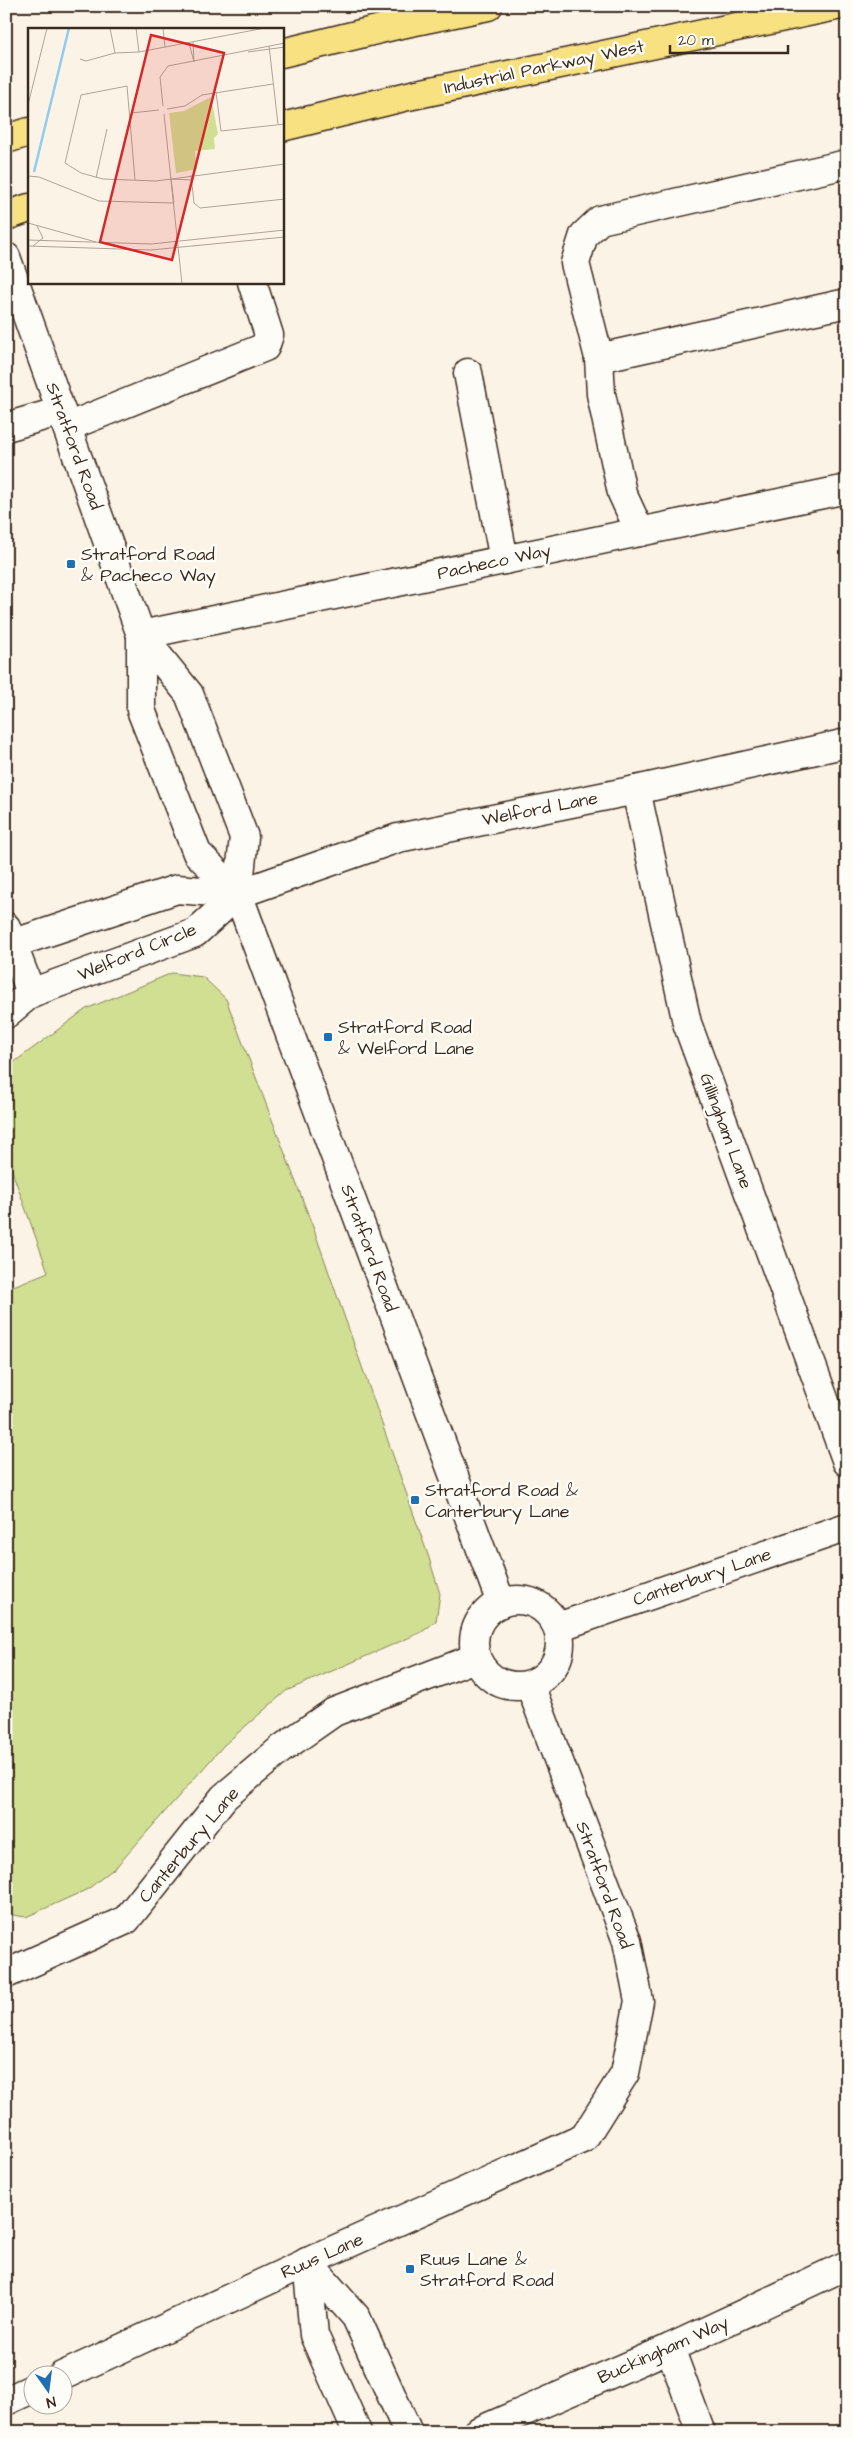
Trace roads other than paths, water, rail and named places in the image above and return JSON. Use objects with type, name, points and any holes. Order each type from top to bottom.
[{"type":"main road","points":[[284,53],[402,24],[488,6]]},
{"type":"main road","name":"Industrial Parkway West","points":[[284,127],[417,94],[836,6]]},
{"type":"main road","points":[[6,139],[28,132]]},
{"type":"main road","points":[[6,216],[28,208]]},
{"type":"street","points":[[640,532],[622,493],[601,394],[599,358],[574,263],[584,235],[600,220],[847,164]]},
{"type":"street","name":"Stratford Road","points":[[6,257],[141,635],[189,694],[244,837],[238,894]]},
{"type":"street","points":[[6,427],[64,419],[265,347],[269,335],[253,284]]},
{"type":"street","points":[[599,358],[847,303]]},
{"type":"street","points":[[468,373],[504,560]]},
{"type":"street","name":"Pacheco Way","points":[[141,635],[847,489]]},
{"type":"street","name":"Stratford Road","points":[[141,635],[141,710],[198,853],[238,894],[501,1603]]},
{"type":"street","name":"Welford Lane","points":[[238,894],[398,838],[636,790],[847,743]]},
{"type":"street","name":"Gillingham Lane","points":[[636,790],[687,1023],[847,1462]]},
{"type":"street","points":[[31,993],[9,935],[177,890],[238,894]]},
{"type":"street","name":"Welford Circle","points":[[6,1014],[31,993],[195,933],[238,894]]},
{"type":"street","name":"Canterbury Lane","points":[[558,1627],[847,1526]]},
{"type":"street","points":[[517,1600],[534,1603],[548,1613],[558,1627],[560,1645],[556,1662],[546,1677],[530,1685],[514,1687],[497,1683],[484,1672],[476,1658],[473,1641],[477,1625],[486,1612],[501,1603],[517,1600]]},
{"type":"street","name":"Canterbury Lane","points":[[6,1974],[126,1920],[224,1797],[281,1748],[326,1717],[343,1708],[476,1658]]},
{"type":"street","name":"Stratford Road","points":[[530,1685],[627,1942],[639,2001],[625,2073],[584,2138]]},
{"type":"street","name":"Ruus Lane","points":[[72,2371],[307,2262],[584,2138]]},
{"type":"street","points":[[307,2262],[314,2335],[357,2432]]},
{"type":"street","points":[[307,2262],[356,2317],[408,2432]]},
{"type":"street","name":"Buckingham Way","points":[[478,2432],[670,2348],[847,2265]]},
{"type":"street","points":[[670,2348],[701,2432]]},
{"type":"street","points":[[6,2401],[22,2394]]},
{"type":"place","name":"Stratford Road & Pacheco Way","points":[[71,564]]},
{"type":"place","name":"Stratford Road & Welford Lane","points":[[328,1037]]},
{"type":"place","name":"Stratford Road & Canterbury Lane","points":[[415,1500]]},
{"type":"place","name":"Ruus Lane & Stratford Road","points":[[410,2269]]}]
